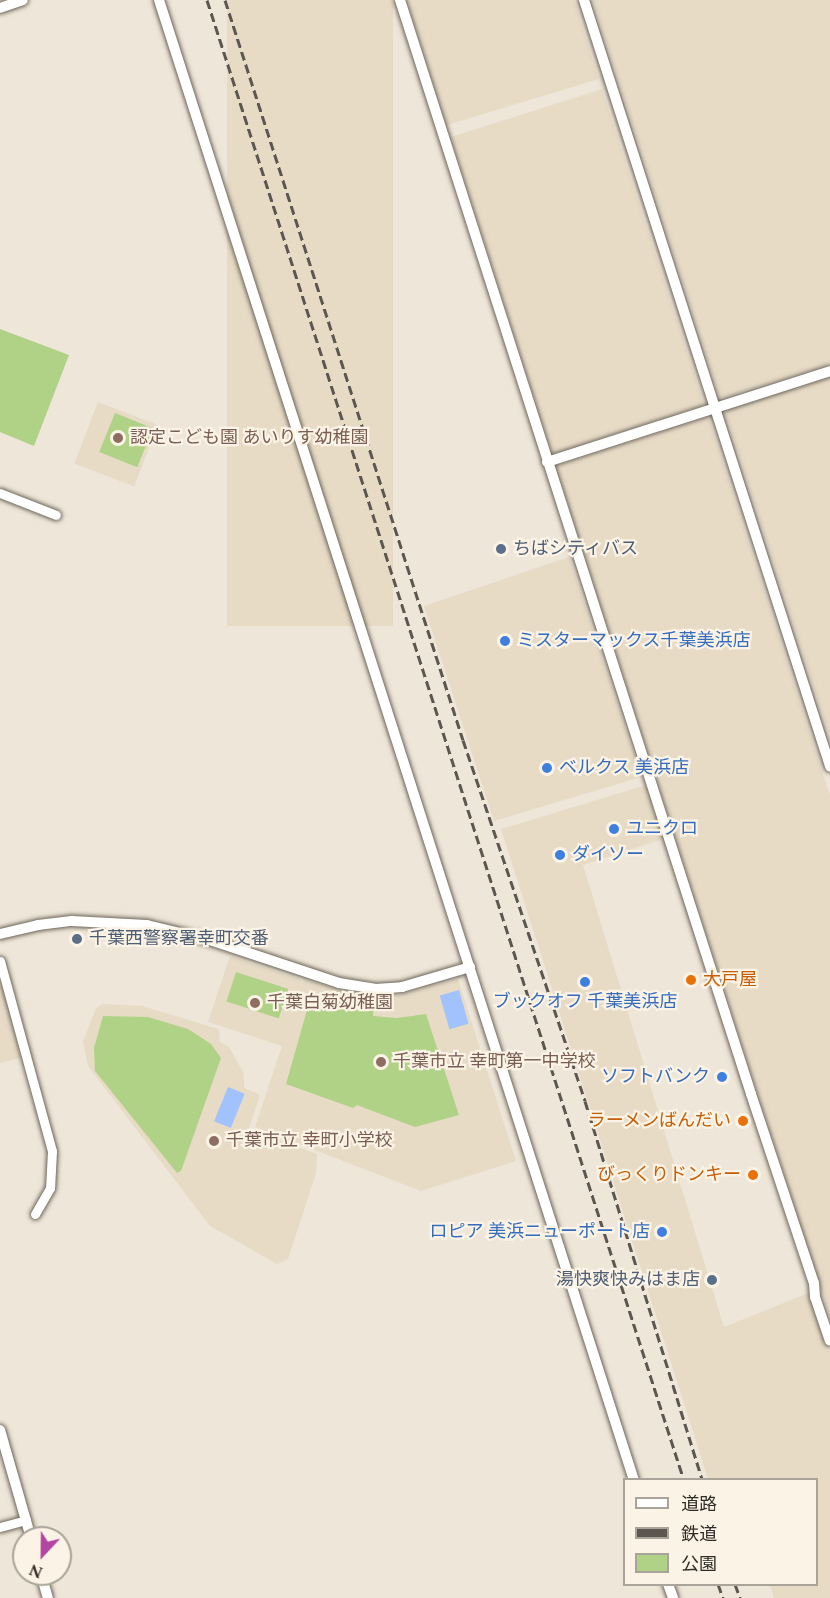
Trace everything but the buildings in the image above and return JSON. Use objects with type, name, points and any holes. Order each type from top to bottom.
[{"type":"street","points":[[0,8],[23,0]]},
{"type":"street","points":[[159,0],[634,1478]]},
{"type":"street","points":[[400,0],[751,1094],[814,1283],[815,1297],[830,1341]]},
{"type":"street","points":[[584,0],[830,766]]},
{"type":"street","points":[[548,462],[830,371]]},
{"type":"street","points":[[0,493],[56,515]]},
{"type":"street","points":[[0,934],[38,925],[72,921],[147,925],[213,941],[339,983],[375,989],[402,987],[470,967]]},
{"type":"street","points":[[0,961],[52,1151],[50,1188],[35,1214]]},
{"type":"street","points":[[0,1430],[28,1526]]},
{"type":"street","points":[[0,1527],[26,1520]]},
{"type":"shaded area","points":[[227,0],[393,0],[393,626],[227,626]]},
{"type":"shaded area","points":[[407,0],[574,0],[599,79],[447,125]]},
{"type":"shaded area","points":[[593,0],[830,0],[830,364],[720,397]]},
{"type":"shaded area","points":[[602,89],[703,401],[701,406],[555,453],[552,452],[451,137]]},
{"type":"shaded area","points":[[830,377],[830,737],[726,414],[728,410]]},
{"type":"shaded area","name":"認定こども園 あいりす幼稚園","points":[[98,402],[158,425],[134,487],[74,464]]},
{"type":"shaded area","points":[[705,418],[709,419],[830,796],[830,1317],[557,469],[559,465]]},
{"type":"shaded area","points":[[569,557],[640,773],[638,778],[494,821],[424,606]]},
{"type":"shaded area","points":[[646,785],[663,839],[583,865],[724,1327],[811,1292],[830,1353],[830,1598],[774,1598],[770,1586],[818,1586],[818,1478],[708,1478],[501,829]]},
{"type":"shaded area","name":"千葉市立 幸町第一中学校","points":[[230,956],[300,979],[302,983],[304,979],[352,994],[396,996],[458,979],[516,1161],[421,1191],[255,1127],[282,1046],[208,1022]]},
{"type":"shaded area","points":[[0,975],[21,1058],[0,1063]]},
{"type":"shaded area","name":"千葉市立 幸町小学校","points":[[103,1004],[142,1006],[219,1029],[220,1042],[229,1047],[244,1074],[244,1088],[260,1095],[249,1129],[317,1154],[316,1173],[288,1259],[277,1264],[210,1226],[88,1066],[83,1042],[96,1008]]},
{"type":"green space","points":[[0,329],[69,355],[34,446],[0,432]]},
{"type":"green space","points":[[115,413],[153,428],[137,467],[99,452]]},
{"type":"green space","points":[[236,972],[288,989],[279,1018],[226,1001]]},
{"type":"green space","points":[[323,999],[374,1004],[373,1016],[397,1018],[426,1014],[459,1115],[415,1127],[357,1105],[353,1108],[286,1084],[307,1010]]},
{"type":"green space","points":[[103,1016],[148,1017],[188,1029],[211,1044],[221,1058],[181,1171],[177,1173],[95,1071],[94,1048]]},
{"type":"water","points":[[459,990],[469,1024],[449,1029],[440,996]]},
{"type":"water","points":[[228,1087],[245,1094],[231,1128],[214,1121]]},
{"type":"railway","points":[[207,0],[683,1478]]},
{"type":"railway","points":[[225,0],[463,740],[585,1101],[701,1478]]},
{"type":"railway","points":[[719,1586],[723,1598]]},
{"type":"railway","points":[[736,1586],[740,1598]]},
{"type":"place","name":"認定こども園 あいりす幼稚園","points":[[118,438]]},
{"type":"place","name":"ちばシティバス","points":[[501,549]]},
{"type":"place","name":"ミスターマックス千葉美浜店","points":[[505,641]]},
{"type":"place","name":"ベルクス 美浜店","points":[[547,768]]},
{"type":"place","name":"ユニクロ","points":[[614,829]]},
{"type":"place","name":"ダイソー","points":[[560,855]]},
{"type":"place","name":"千葉西警察署幸町交番","points":[[77,939]]},
{"type":"place","name":"大戸屋","points":[[691,980]]},
{"type":"place","name":"ブックオフ 千葉美浜店","points":[[585,982]]},
{"type":"place","name":"千葉白菊幼稚園","points":[[255,1003]]},
{"type":"place","name":"千葉市立 幸町第一中学校","points":[[381,1062]]},
{"type":"place","name":"ソフトバンク","points":[[722,1077]]},
{"type":"place","name":"ラーメンばんだい","points":[[743,1121]]},
{"type":"place","name":"千葉市立 幸町小学校","points":[[214,1141]]},
{"type":"place","name":"びっくりドンキー","points":[[753,1175]]},
{"type":"place","name":"ロピア 美浜ニューポート店","points":[[662,1232]]},
{"type":"place","name":"湯快爽快みはま店","points":[[712,1280]]}]
